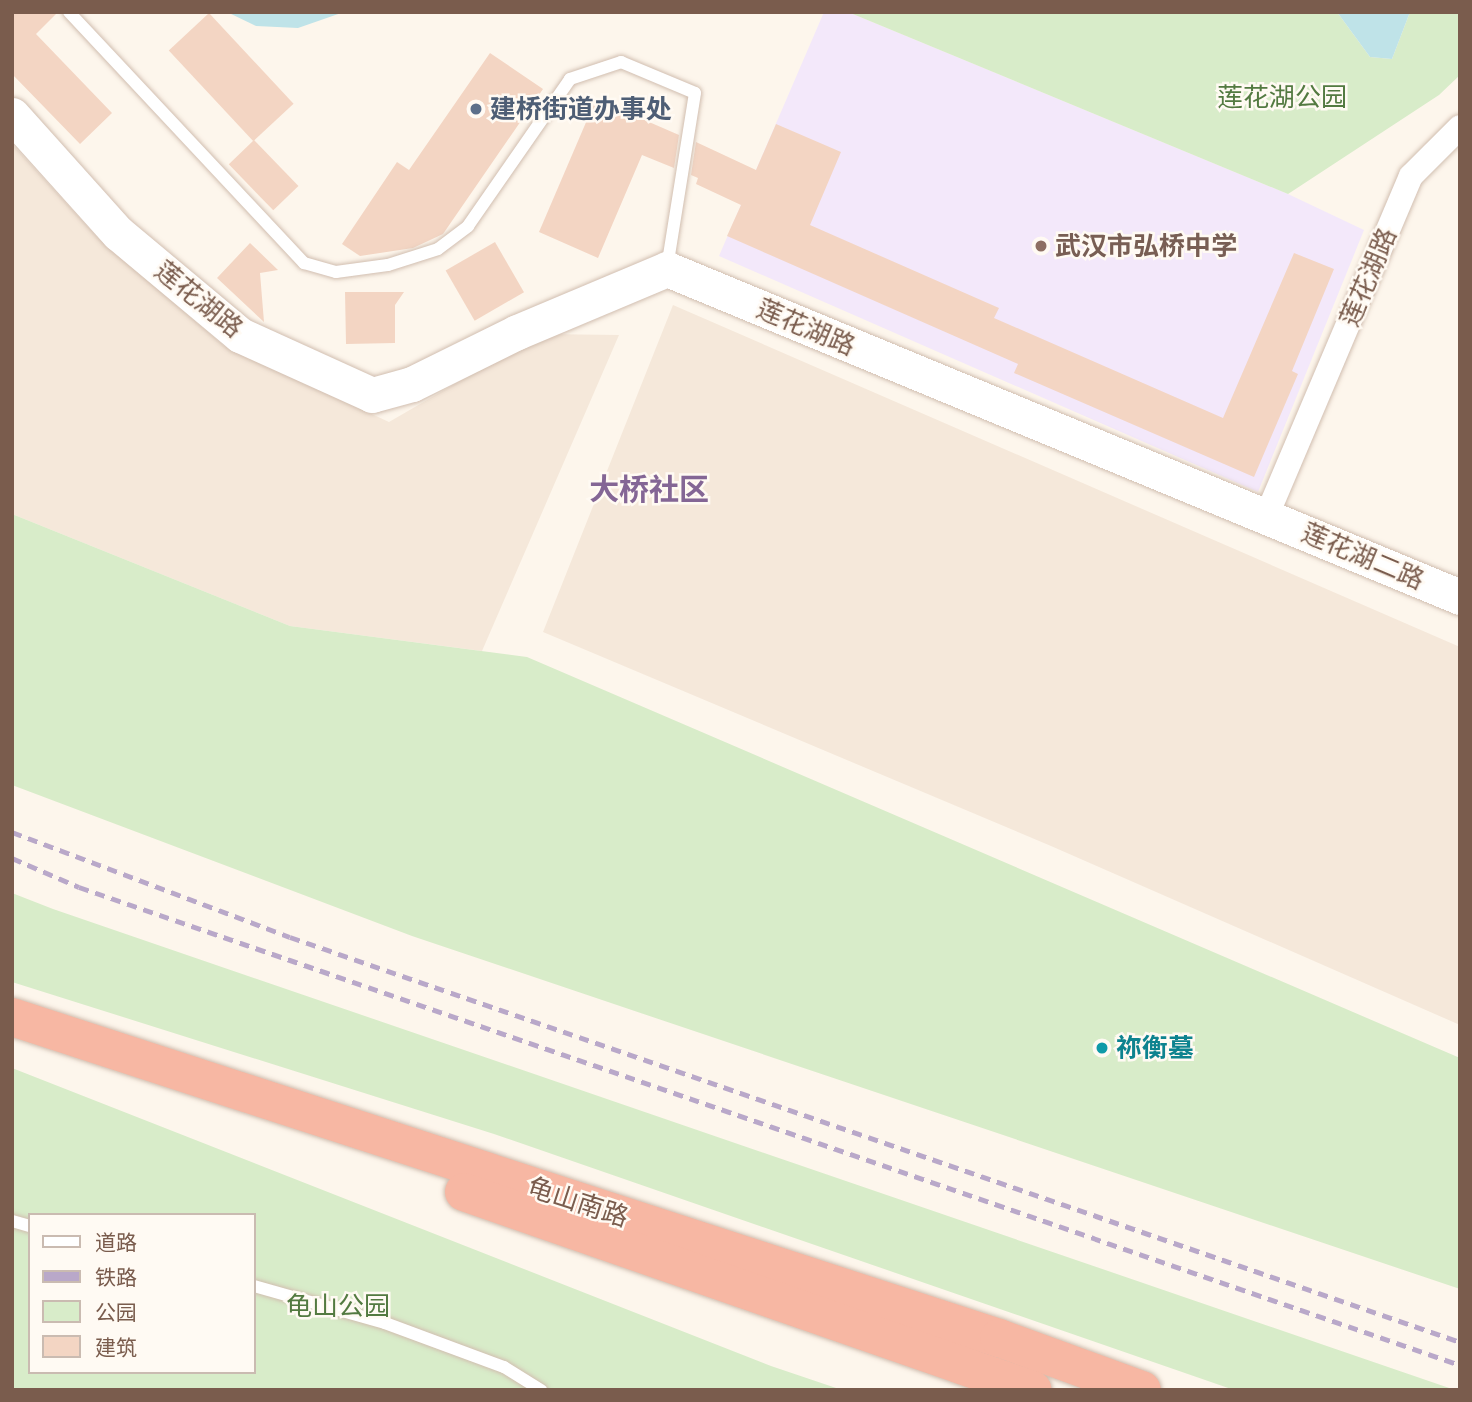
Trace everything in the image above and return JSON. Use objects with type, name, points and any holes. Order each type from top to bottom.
[{"type":"highway","name":"龟山南路","points":[[12,1017],[999,1338],[1142,1390]]},
{"type":"highway","name":"龟山南路","points":[[12,1036],[1034,1390]]},
{"type":"street","name":"莲花湖路","points":[[12,115],[118,233],[240,335],[372,396],[412,384],[517,332],[667,269],[1266,515],[1411,176],[1457,134]]},
{"type":"street","name":"莲花湖二路","points":[[1266,515],[1460,597]]},
{"type":"lane","points":[[69,12],[304,263],[336,272],[388,265],[438,249],[468,226],[570,79],[621,62],[695,93],[667,269]]},
{"type":"lane","points":[[256,1287],[385,1323],[504,1367],[541,1390]]},
{"type":"shaded area","name":"武汉市弘桥中学","points":[[824,12],[848,12],[1288,194],[1364,230],[1258,492],[719,256]]},
{"type":"shaded area","points":[[12,144],[97,237],[224,346],[389,422],[541,334],[619,335],[482,651],[290,626],[12,514]]},
{"type":"shaded area","points":[[673,305],[1460,647],[1460,1025],[1051,846],[543,632]]},
{"type":"green space","name":"莲花湖公园","points":[[848,12],[1337,12],[1370,57],[1392,59],[1410,12],[1460,12],[1460,75],[1439,95],[1288,194]]},
{"type":"green space","points":[[12,514],[290,626],[527,657],[1460,1058],[1460,1289],[412,936],[12,785]]},
{"type":"green space","points":[[12,893],[1455,1390],[1234,1390],[494,1134],[12,982]]},
{"type":"green space","name":"龟山公园","points":[[12,1068],[771,1366],[842,1390],[12,1390]]},
{"type":"water","points":[[227,12],[344,12],[298,28],[256,26]]},
{"type":"water","points":[[1337,12],[1410,12],[1392,59],[1370,57]]},
{"type":"building","points":[[12,12],[58,12],[36,34],[112,113],[80,144],[12,74]]},
{"type":"building","points":[[209,13],[294,104],[253,141],[169,51]]},
{"type":"building","points":[[490,53],[543,89],[443,234],[413,248],[360,256],[342,244],[397,162],[409,170]]},
{"type":"building","points":[[596,99],[679,135],[674,168],[642,155],[598,258],[539,232]]},
{"type":"building","points":[[776,124],[841,152],[810,225],[999,308],[994,318],[1223,418],[1294,253],[1334,269],[1292,371],[1298,374],[1254,477],[1014,373],[1018,364],[727,236],[741,205],[696,184],[698,178],[691,175],[696,142],[756,170]]},
{"type":"building","points":[[254,140],[298,186],[273,210],[229,164]]},
{"type":"building","points":[[495,242],[524,292],[475,321],[446,270]]},
{"type":"building","points":[[250,243],[278,270],[260,273],[264,322],[217,278]]},
{"type":"building","points":[[345,292],[404,292],[395,305],[395,343],[346,344]]},
{"type":"railway","points":[[12,832],[290,937],[1460,1342]]},
{"type":"railway","points":[[12,858],[79,887],[1460,1365]]},
{"type":"place","name":"建桥街道办事处","points":[[476,109]]},
{"type":"place","name":"武汉市弘桥中学","points":[[1041,246]]},
{"type":"place","name":"祢衡墓","points":[[1102,1048]]},
{"type":"district","name":"大桥社区","points":[[649,489]]}]
